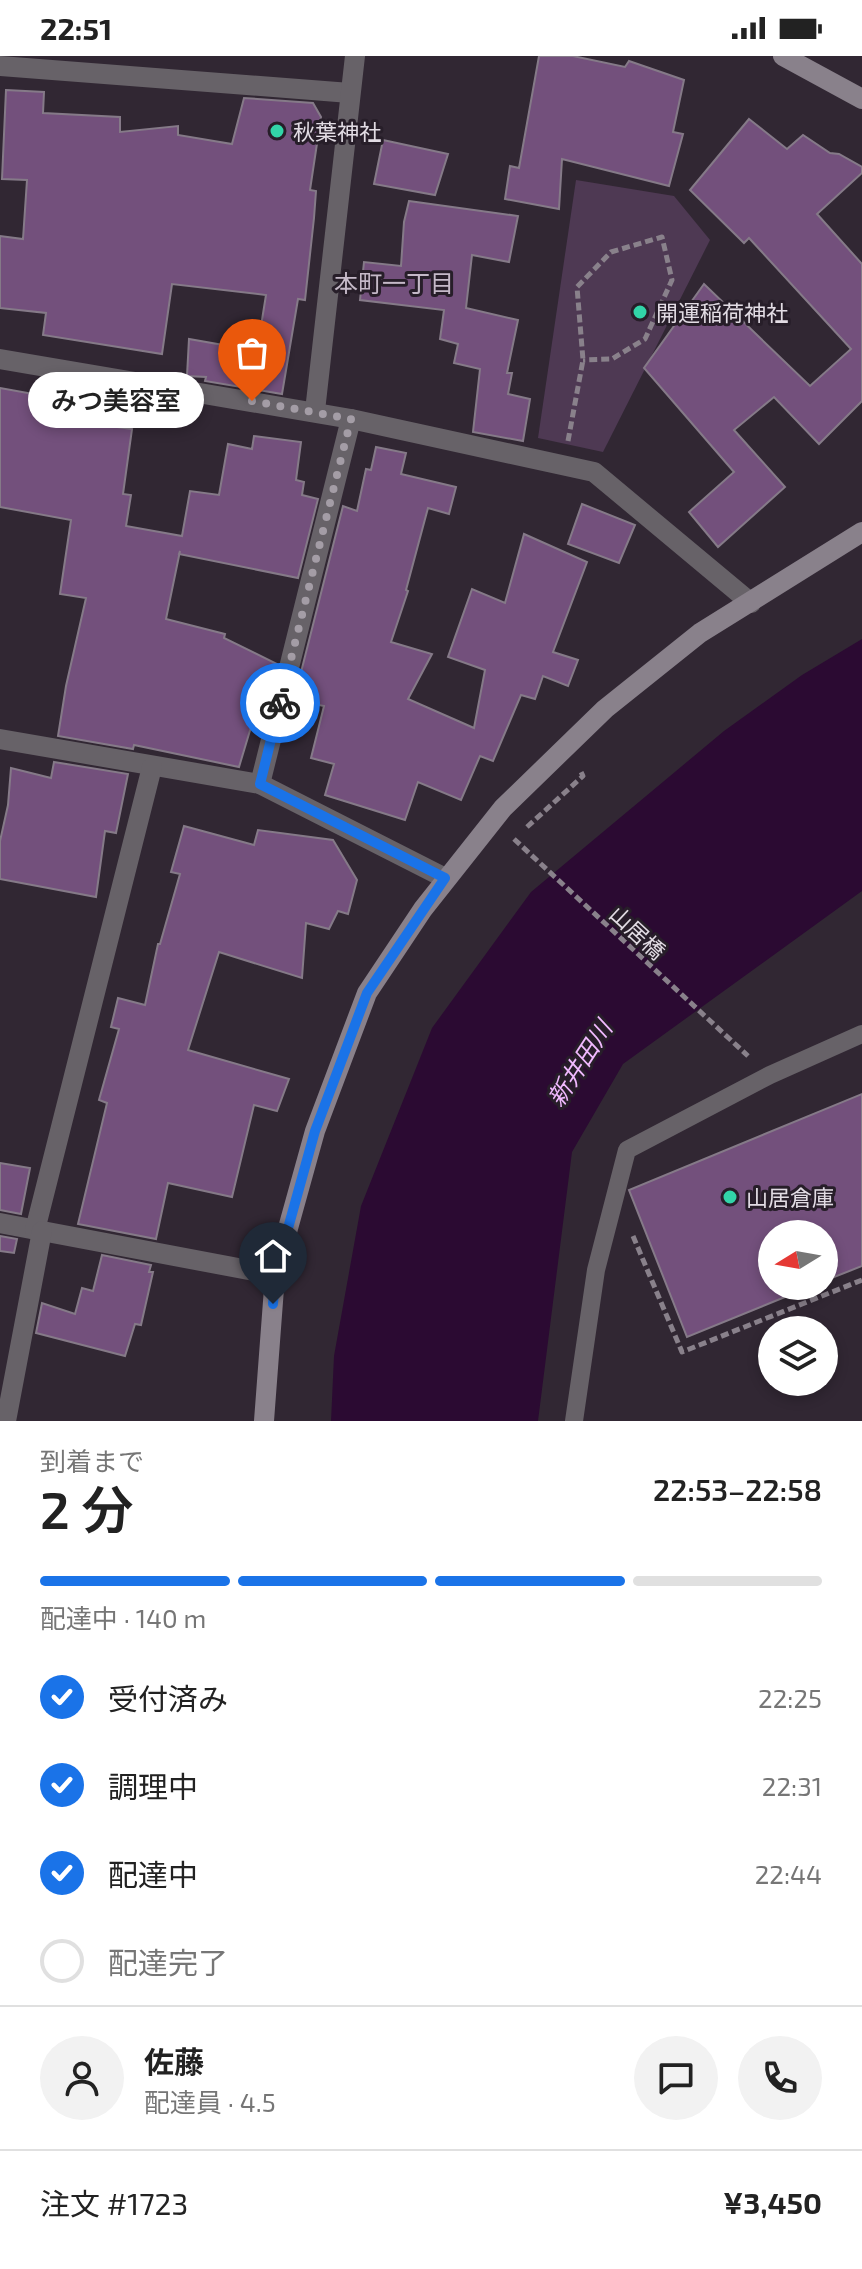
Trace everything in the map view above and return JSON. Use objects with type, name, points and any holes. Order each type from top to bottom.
[{"type":"street","points":[[315,411],[355,56]]},
{"type":"street","points":[[783,56],[862,99]]},
{"type":"street","points":[[0,66],[350,93]]},
{"type":"street","points":[[0,359],[315,411],[594,472],[751,603]]},
{"type":"street","points":[[260,784],[351,419]]},
{"type":"street","points":[[264,1421],[275,1275],[315,1131],[367,993],[445,878],[503,808],[605,709],[700,633],[862,532]]},
{"type":"street","points":[[0,739],[260,784],[445,878]]},
{"type":"street","points":[[6,1421],[39,1230],[152,767]]},
{"type":"street","points":[[0,1223],[275,1275]]},
{"type":"lane","points":[[574,1421],[596,1270],[627,1150],[770,1075],[862,1034]]},
{"type":"path","points":[[563,466],[583,360],[577,287],[611,252],[662,237],[672,280],[645,339],[612,359],[583,360]]},
{"type":"path","name":"山居橋","points":[[514,839],[740,1049]]},
{"type":"path","points":[[615,1194],[682,1352],[862,1280]]},
{"type":"shaded area","points":[[576,180],[674,196],[710,240],[603,452],[538,438]]},
{"type":"water","name":"新井田川","points":[[862,639],[862,891],[623,1064],[572,1152],[538,1421],[331,1421],[334,1356],[361,1206],[432,1028],[531,892],[724,731],[802,675]]},
{"type":"building","points":[[539,56],[573,56],[625,67],[629,61],[684,80],[673,132],[683,134],[669,186],[562,159],[559,209],[505,199],[510,166],[519,168]]},
{"type":"building","points":[[6,90],[44,92],[43,113],[120,117],[120,132],[178,126],[178,135],[232,144],[244,98],[313,103],[321,117],[310,190],[316,191],[314,218],[305,300],[298,299],[282,394],[205,381],[206,377],[187,376],[189,339],[257,351],[266,295],[172,284],[162,354],[43,335],[46,313],[0,308],[0,236],[23,239],[27,180],[2,179]]},
{"type":"building","points":[[749,119],[787,149],[803,135],[830,153],[839,154],[862,167],[862,173],[817,214],[862,264],[862,401],[819,444],[774,397],[734,430],[785,487],[718,547],[689,512],[734,472],[644,368],[704,284],[810,386],[851,349],[749,238],[744,243],[690,190]]},
{"type":"building","points":[[383,140],[448,154],[435,195],[374,184]]},
{"type":"building","points":[[409,201],[518,216],[509,262],[472,255],[466,308],[518,320],[507,373],[512,373],[508,394],[530,399],[523,441],[473,432],[480,369],[454,363],[458,344],[440,339],[444,310],[360,300],[364,262],[401,266]]},
{"type":"building","points":[[0,388],[61,399],[56,419],[132,429],[123,494],[131,495],[126,526],[182,536],[190,491],[219,495],[228,444],[252,449],[254,436],[301,442],[296,480],[304,482],[302,495],[318,499],[298,578],[179,554],[166,619],[225,634],[224,638],[277,664],[269,696],[261,694],[239,767],[134,745],[133,749],[58,736],[86,598],[60,594],[71,520],[0,507]]},
{"type":"building","points":[[376,447],[406,453],[401,474],[456,487],[449,514],[428,508],[408,591],[391,642],[432,654],[408,699],[474,728],[485,670],[448,657],[472,589],[505,603],[524,534],[587,562],[553,652],[578,660],[568,686],[543,676],[535,699],[521,695],[493,761],[480,756],[461,800],[418,782],[405,820],[325,795],[334,764],[311,758],[324,706],[294,700],[343,506],[357,511],[366,469],[371,470]]},
{"type":"building","points":[[582,504],[635,525],[619,563],[568,544]]},
{"type":"building","points":[[54,762],[128,774],[116,833],[105,831],[96,897],[0,879],[0,841],[8,805],[11,768],[51,778]]},
{"type":"building","points":[[184,826],[254,845],[258,830],[333,840],[357,880],[348,914],[338,911],[329,929],[306,923],[302,978],[219,952],[188,1050],[289,1079],[277,1111],[254,1105],[232,1197],[168,1183],[156,1239],[78,1224],[107,1103],[99,1100],[119,1029],[111,1027],[118,998],[145,1005],[158,944],[180,874],[171,872]]},
{"type":"building","points":[[862,1094],[862,1266],[838,1275],[838,1220],[758,1220],[758,1300],[778,1300],[687,1337],[629,1190]]},
{"type":"building","points":[[0,1163],[30,1168],[21,1214],[0,1210]]},
{"type":"building","points":[[0,1236],[17,1239],[14,1253],[0,1251]]},
{"type":"building","points":[[102,1255],[151,1265],[149,1272],[153,1272],[141,1325],[135,1324],[125,1356],[36,1333],[42,1303],[75,1314],[82,1288],[93,1291]]},
{"type":"way so far","points":[[252,401],[351,419],[280,703]]},
{"type":"place","name":"秋葉神社","points":[[277,131]]},
{"type":"place","name":"開運稲荷神社","points":[[640,312]]},
{"type":"place","name":"みつ美容室","points":[[252,401]]},
{"type":"place","name":"山居倉庫","points":[[730,1197]]},
{"type":"district","name":"本町一丁目","points":[[394,282]]},
{"type":"route","points":[[273,1304],[275,1275],[315,1131],[367,993],[445,878],[260,784],[280,703]]}]
